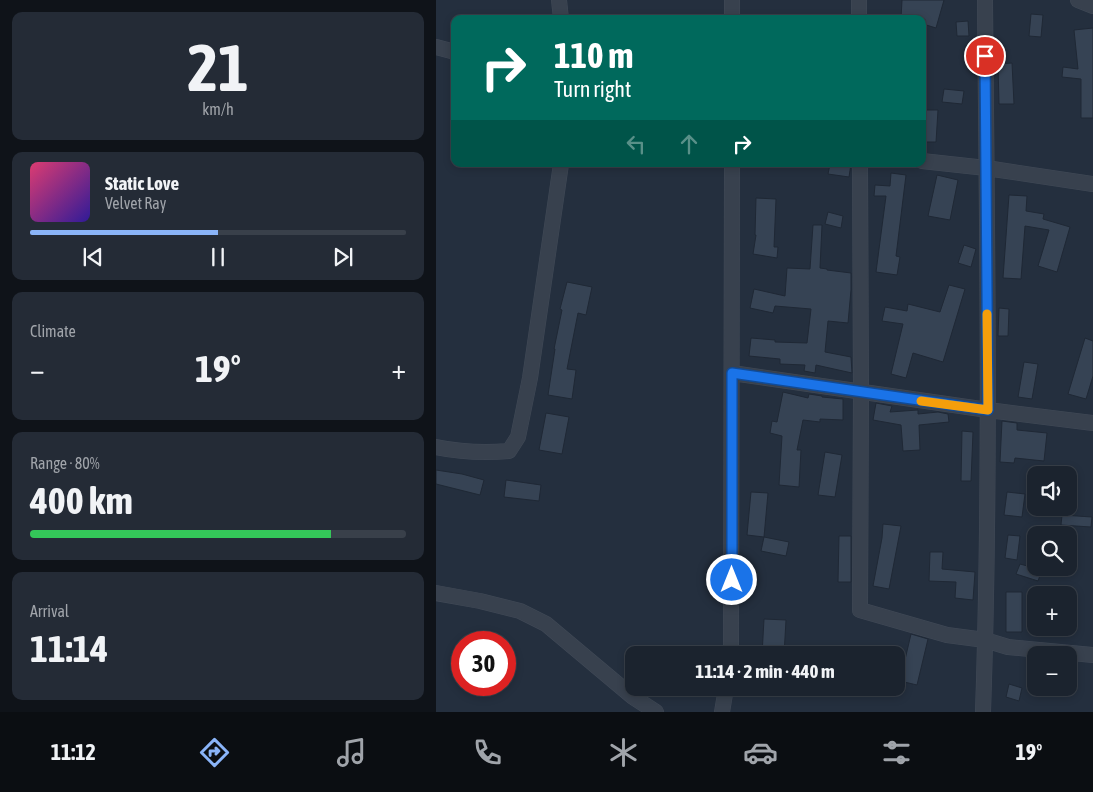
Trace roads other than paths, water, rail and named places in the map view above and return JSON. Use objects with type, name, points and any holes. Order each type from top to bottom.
[{"type":"street","points":[[559,0],[561,15]]},
{"type":"street","points":[[732,0],[732,15]]},
{"type":"street","points":[[859,0],[859,15]]},
{"type":"street","points":[[983,712],[986,640],[988,410],[985,0]]},
{"type":"street","points":[[1078,0],[1093,6]]},
{"type":"street","points":[[436,47],[451,51]]},
{"type":"street","points":[[926,161],[986,168],[1093,184]]},
{"type":"street","points":[[436,447],[449,450],[508,451],[518,437],[530,378],[561,167]]},
{"type":"street","points":[[732,167],[732,646]]},
{"type":"street","points":[[860,167],[860,610],[947,634],[986,640],[1008,647],[1093,655]]},
{"type":"street","points":[[732,373],[988,410],[1093,423]]},
{"type":"street","points":[[436,593],[520,611],[546,624],[633,697],[656,712]]},
{"type":"street","points":[[722,712],[725,696]]}]
